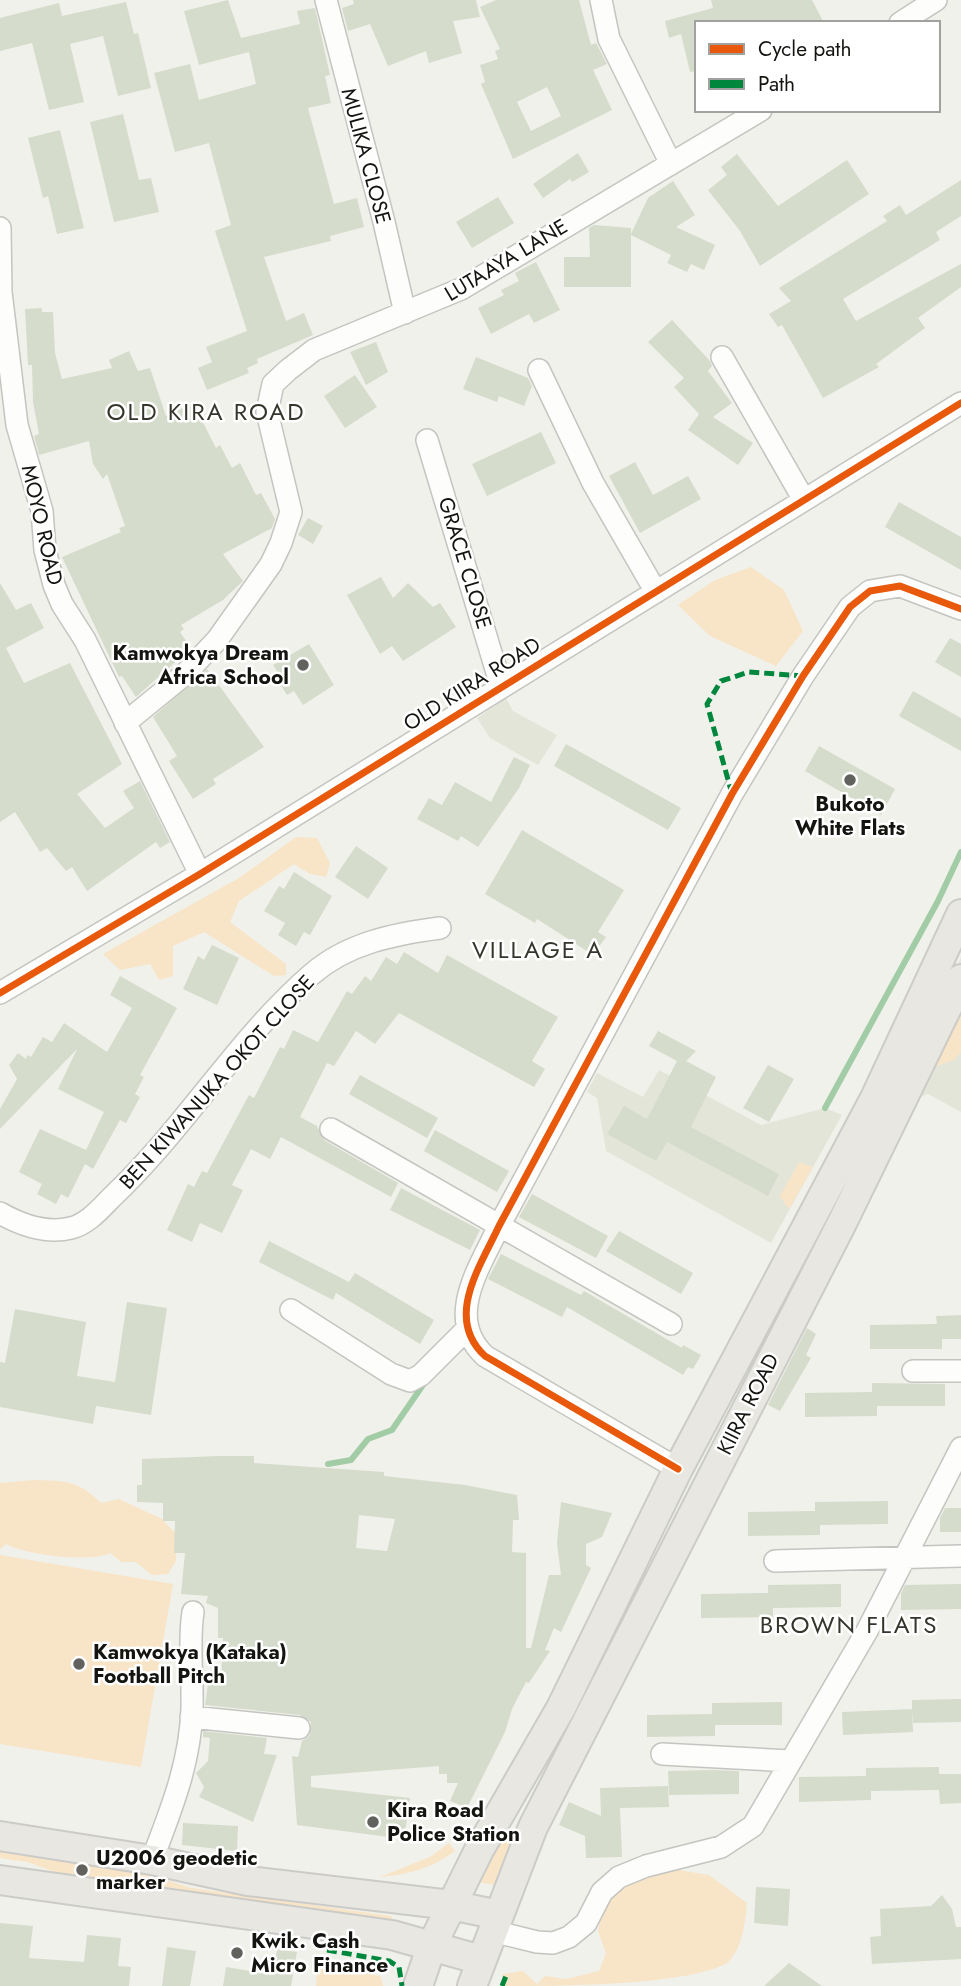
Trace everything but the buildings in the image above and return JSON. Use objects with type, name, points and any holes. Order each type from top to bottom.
[{"type":"main road","name":"KIIRA ROAD","points":[[418,1986],[432,1945],[451,1905],[479,1850],[561,1708],[678,1469],[875,1098],[961,914]]},
{"type":"main road","name":"KIIRA ROAD","points":[[477,1973],[533,1827],[842,1223],[961,979]]},
{"type":"main road","points":[[0,1836],[152,1860],[248,1881],[412,1903],[451,1905],[495,1923]]},
{"type":"main road","points":[[0,1880],[392,1935],[432,1945],[477,1973]]},
{"type":"street","name":"MULIKA CLOSE","points":[[326,0],[405,313]]},
{"type":"street","points":[[601,0],[609,38],[671,164]]},
{"type":"street","points":[[903,21],[936,0]]},
{"type":"street","name":"LUTAAYA LANE","points":[[125,723],[185,674],[217,640],[257,585],[281,544],[291,512],[267,412],[273,384],[314,350],[461,289],[758,112]]},
{"type":"street","name":"MOYO ROAD","points":[[0,228],[9,427],[42,511],[45,550],[54,585],[200,874]]},
{"type":"street","points":[[722,357],[804,500]]},
{"type":"street","points":[[539,370],[593,483],[656,592]]},
{"type":"street","name":"OLD KIIRA ROAD","points":[[1,991],[200,874],[961,403]]},
{"type":"street","name":"GRACE CLOSE","points":[[427,440],[501,686]]},
{"type":"street","points":[[678,1469],[504,1370],[478,1349],[467,1329],[464,1313],[468,1296],[499,1226],[732,794],[803,676],[850,607],[870,590],[900,586],[961,609]]},
{"type":"street","name":"BEN KIWANUKA OKOT CLOSE","points":[[0,1213],[42,1229],[72,1228],[89,1220],[164,1144],[244,1047],[312,974],[355,947],[440,928]]},
{"type":"street","points":[[331,1129],[671,1324]]},
{"type":"street","points":[[291,1310],[391,1374],[410,1381],[421,1375],[467,1329]]},
{"type":"street","points":[[913,1371],[961,1371]]},
{"type":"street","points":[[495,1923],[537,1942],[553,1943],[569,1937],[586,1923],[602,1892],[619,1877],[646,1866],[721,1847],[746,1831],[759,1818],[867,1631],[961,1448]]},
{"type":"street","points":[[775,1561],[961,1556]]},
{"type":"street","points":[[152,1860],[181,1786],[191,1717],[190,1629],[193,1612]]},
{"type":"street","points":[[191,1717],[299,1728]]},
{"type":"street","points":[[662,1754],[790,1761]]},
{"type":"shaded area","points":[[751,567],[784,590],[803,631],[776,666],[710,636],[678,605],[715,580]]},
{"type":"shaded area","points":[[506,698],[513,711],[557,735],[538,765],[490,738],[477,718]]},
{"type":"shaded area","points":[[296,837],[317,838],[330,863],[326,877],[310,874],[294,864],[239,901],[230,922],[286,964],[286,975],[274,976],[204,932],[173,946],[173,976],[159,980],[150,964],[120,970],[103,954],[239,878]]},
{"type":"shaded area","points":[[961,957],[961,1112],[928,1094],[890,1109]]},
{"type":"shaded area","points":[[961,969],[961,1052],[954,1060],[928,1069]]},
{"type":"shaded area","points":[[659,1070],[761,1125],[825,1108],[842,1115],[771,1243],[606,1151],[597,1098],[587,1092],[597,1073],[643,1097]]},
{"type":"shaded area","points":[[799,1162],[813,1167],[789,1209],[780,1196]]},
{"type":"shaded area","points":[[34,1480],[71,1483],[93,1495],[101,1503],[119,1499],[162,1519],[177,1535],[176,1561],[168,1574],[152,1575],[136,1562],[121,1562],[110,1553],[74,1557],[28,1551],[6,1544],[0,1549],[0,1483]]},
{"type":"shaded area","name":"Kamwokya (Kataka) Football Pitch","points":[[0,1555],[173,1584],[141,1767],[0,1744]]},
{"type":"shaded area","points":[[502,1834],[511,1834],[515,1839],[494,1885],[478,1882]]},
{"type":"shaded area","points":[[449,1843],[455,1851],[437,1862],[410,1872],[380,1877],[430,1857]]},
{"type":"shaded area","points":[[0,1849],[129,1868],[191,1888],[391,1916],[393,1919],[392,1922],[80,1881],[27,1862],[0,1858]]},
{"type":"shaded area","points":[[667,1868],[709,1875],[747,1903],[740,1943],[727,1963],[708,1971],[652,1980],[586,1985],[501,1986],[503,1974],[523,1971],[537,1984],[545,1976],[566,1979],[599,1971],[606,1953],[598,1931],[609,1873]]},
{"type":"shaded area","points":[[352,1965],[381,1977],[383,1986],[316,1986],[317,1970]]},
{"type":"waterway","points":[[825,1108],[938,901],[961,852]]},
{"type":"waterway","points":[[328,1464],[351,1460],[368,1439],[392,1430],[425,1382]]},
{"type":"marked path","points":[[732,794],[707,704],[721,681],[749,672],[803,676]]},
{"type":"marked path","points":[[327,1950],[389,1961],[399,1967],[402,1986]]},
{"type":"marked path","points":[[502,1986],[506,1976]]},
{"type":"cycle path","points":[[0,993],[200,874],[961,403]]},
{"type":"cycle path","points":[[678,1469],[485,1356],[473,1341],[467,1325],[466,1309],[475,1275],[732,794],[803,676],[850,607],[870,591],[900,586],[961,609]]},
{"type":"place","name":"Kamwokya Dream Africa School","points":[[303,665]]},
{"type":"place","name":"Bukoto White Flats","points":[[850,780]]},
{"type":"place","name":"Kamwokya (Kataka) Football Pitch","points":[[79,1664]]},
{"type":"place","name":"Kira Road Police Station","points":[[373,1822]]},
{"type":"place","name":"U2006 geodetic marker","points":[[82,1870]]},
{"type":"place","name":"Kwik. Cash Micro Finance","points":[[237,1953]]},
{"type":"district","name":"OLD KIRA ROAD","points":[[206,412]]},
{"type":"district","name":"VILLAGE A","points":[[538,950]]},
{"type":"district","name":"BROWN FLATS","points":[[849,1625]]}]
